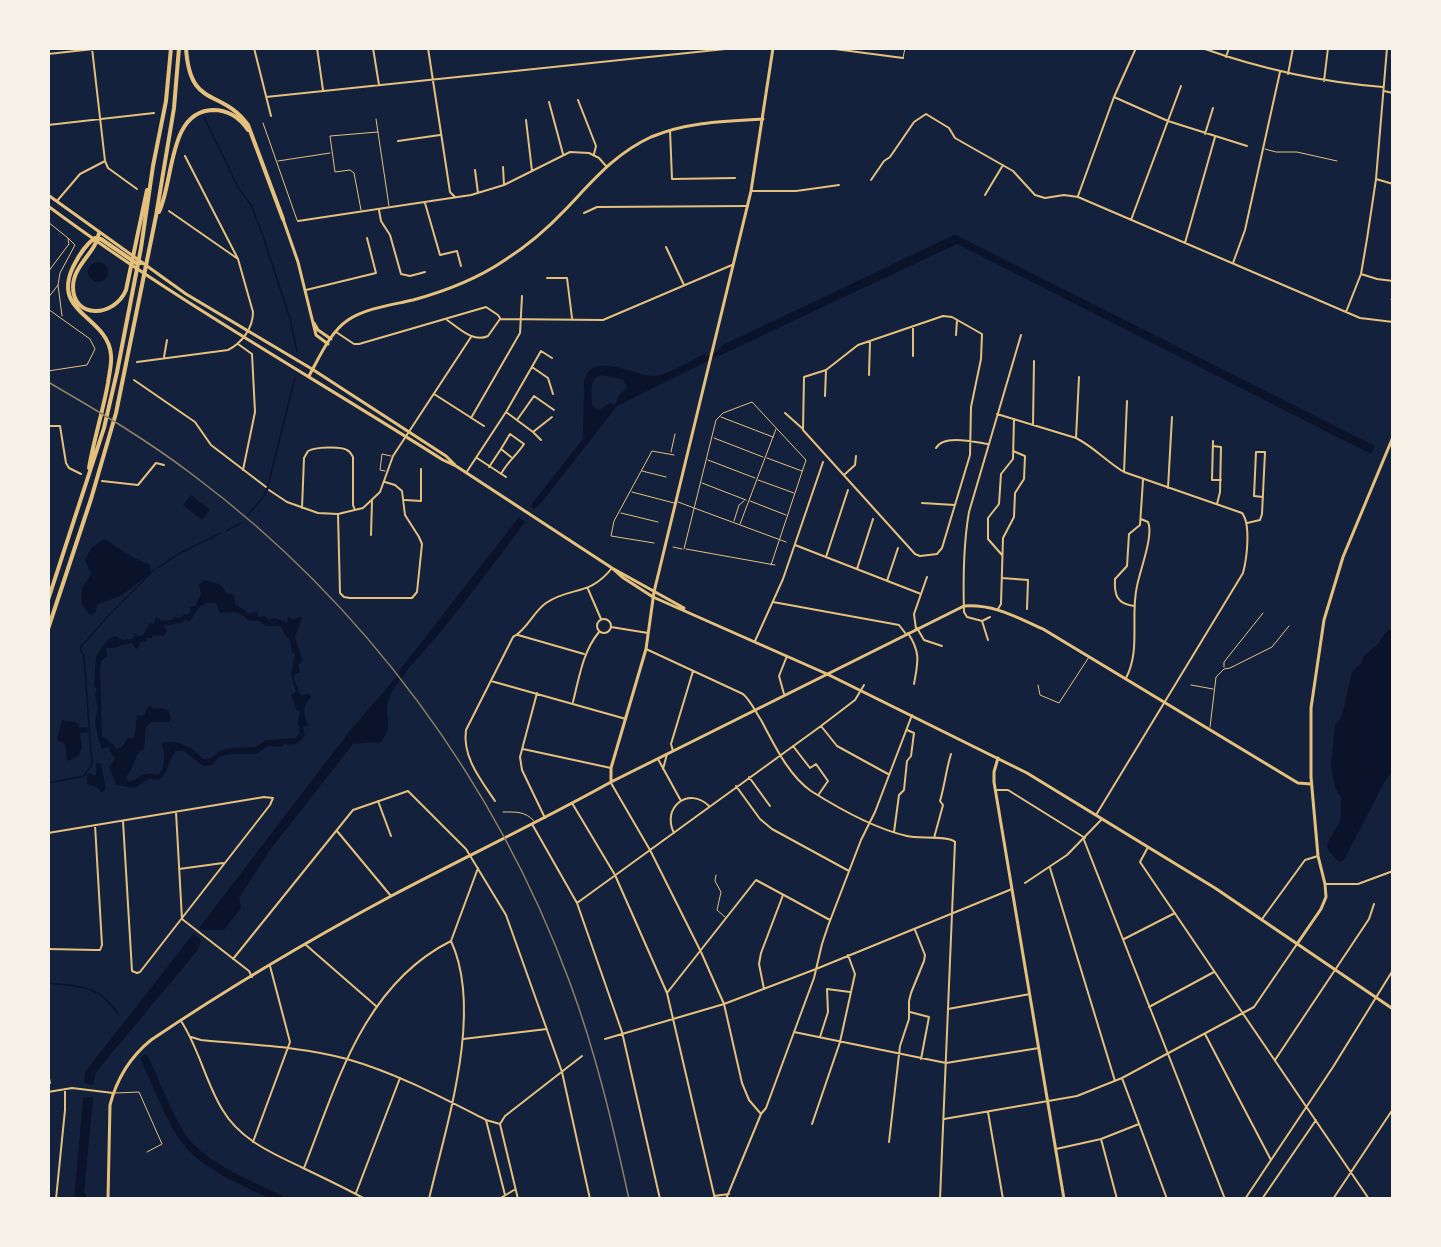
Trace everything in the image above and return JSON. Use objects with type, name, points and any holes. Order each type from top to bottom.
[{"type":"highway","points":[[96,238],[81,262],[73,287],[77,300],[87,309],[101,312],[114,306],[126,290],[166,101],[171,48]]},
{"type":"highway","points":[[48,629],[112,432],[156,216],[174,108],[179,48]]},
{"type":"highway","points":[[186,48],[187,65],[200,91],[228,105],[242,116],[248,125],[283,219]]},
{"type":"highway","points":[[156,216],[164,200],[178,138],[184,125],[191,118],[199,113],[218,110],[236,117],[251,133]]},
{"type":"highway","points":[[86,483],[133,295],[153,166]]},
{"type":"highway","points":[[96,238],[136,262],[142,263]]},
{"type":"highway","points":[[48,600],[104,428],[111,358],[109,343],[102,332],[73,305],[68,287],[75,264],[96,238]]},
{"type":"street","points":[[48,54],[103,48]]},
{"type":"street","points":[[254,48],[271,116]]},
{"type":"street","points":[[317,48],[323,91]]},
{"type":"street","points":[[373,48],[378,85]]},
{"type":"street","points":[[428,48],[450,192],[458,198]]},
{"type":"street","points":[[266,97],[735,48]]},
{"type":"street","points":[[761,1114],[749,1100],[742,1083],[724,1004],[650,850],[610,782],[611,768],[646,649],[653,595],[748,206],[773,48]]},
{"type":"street","points":[[827,48],[903,58]]},
{"type":"street","points":[[1078,197],[1114,97],[1137,48]]},
{"type":"street","points":[[1202,48],[1287,74],[1384,89],[1393,93]]},
{"type":"street","points":[[1226,57],[1229,48]]},
{"type":"street","points":[[1287,74],[1293,48]]},
{"type":"street","points":[[1324,81],[1328,48]]},
{"type":"street","points":[[1346,312],[1361,274],[1376,179],[1387,48]]},
{"type":"street","points":[[92,49],[105,161],[108,168],[137,189]]},
{"type":"street","points":[[1233,263],[1245,230],[1280,72]]},
{"type":"street","points":[[1131,220],[1181,87]]},
{"type":"street","points":[[1114,97],[1168,121],[1247,146]]},
{"type":"street","points":[[578,100],[596,146],[594,155]]},
{"type":"street","points":[[549,102],[563,154]]},
{"type":"street","points":[[1205,134],[1214,108]]},
{"type":"street","points":[[48,125],[154,113]]},
{"type":"street","points":[[871,180],[914,122],[926,114],[949,128],[955,138],[1021,177],[1035,195],[1045,198],[1064,195],[1078,197],[1361,318],[1393,322]]},
{"type":"street","points":[[309,376],[331,339],[347,320],[445,290],[470,280],[506,260],[544,230],[606,166],[635,145],[670,130],[695,124],[763,119]]},
{"type":"street","points":[[526,120],[532,171]]},
{"type":"street","points":[[670,130],[672,179],[735,178]]},
{"type":"street","points":[[398,141],[441,135]]},
{"type":"street","points":[[1185,243],[1215,137]]},
{"type":"street","points":[[298,221],[458,198],[478,193],[504,184],[563,154],[580,151],[594,155],[606,166]]},
{"type":"street","points":[[137,362],[228,350],[243,338],[253,321],[253,312],[238,260],[185,156]]},
{"type":"street","points":[[57,202],[80,174],[105,161]]},
{"type":"street","points":[[985,195],[1002,165]]},
{"type":"street","points":[[503,167],[504,184]]},
{"type":"street","points":[[475,170],[478,193]]},
{"type":"street","points":[[1376,179],[1393,184]]},
{"type":"street","points":[[751,191],[796,191],[839,185]]},
{"type":"street","points":[[48,195],[96,238]]},
{"type":"street","points":[[425,202],[440,255],[457,251],[461,266]]},
{"type":"street","points":[[48,206],[243,338],[456,466],[612,568],[622,577],[653,595],[861,690],[1026,773],[1262,919],[1393,1009]]},
{"type":"street","points":[[584,213],[597,207],[748,206]]},
{"type":"street","points":[[379,209],[381,221],[390,235],[401,274],[410,276],[425,272]]},
{"type":"street","points":[[169,211],[238,260]]},
{"type":"street","points":[[283,219],[306,290],[316,335],[328,344]]},
{"type":"street","points":[[306,290],[376,273],[367,238]]},
{"type":"street","points":[[666,247],[684,286]]},
{"type":"street","points":[[142,263],[186,294],[312,369],[446,456],[456,466]]},
{"type":"street","points":[[500,319],[603,320],[734,264]]},
{"type":"street","points":[[1361,274],[1393,281]]},
{"type":"street","points":[[547,278],[567,278],[572,319]]},
{"type":"street","points":[[471,418],[520,333],[522,296]]},
{"type":"street","points":[[336,332],[354,344],[359,344],[486,307],[500,319]]},
{"type":"street","points":[[784,413],[803,430],[915,554],[933,556],[940,552],[970,456],[971,407],[981,359],[982,333],[948,316],[943,316],[858,345],[826,370],[804,377],[803,430]]},
{"type":"street","points":[[447,320],[471,337],[483,338],[488,336],[500,319]]},
{"type":"street","points":[[957,320],[957,335]]},
{"type":"street","points":[[313,321],[318,330],[331,339]]},
{"type":"street","points":[[913,326],[913,356]]},
{"type":"street","points":[[990,618],[982,621],[967,617],[964,606],[962,568],[964,537],[988,444],[1021,335]]},
{"type":"street","points":[[134,380],[195,422],[211,445],[267,489],[287,502],[302,508],[318,513],[338,514],[363,508],[380,492],[393,456],[471,337]]},
{"type":"street","points":[[164,358],[167,340]]},
{"type":"street","points":[[869,375],[870,341]]},
{"type":"street","points":[[237,344],[252,354],[255,412],[243,470]]},
{"type":"street","points":[[466,473],[506,412],[541,351],[552,358]]},
{"type":"street","points":[[1033,425],[1034,361]]},
{"type":"street","points":[[532,367],[548,378],[553,394]]},
{"type":"street","points":[[825,396],[826,370]]},
{"type":"street","points":[[1076,438],[1079,377]]},
{"type":"street","points":[[434,394],[484,426]]},
{"type":"street","points":[[517,420],[534,396],[554,410]]},
{"type":"street","points":[[1124,472],[1127,401]]},
{"type":"street","points":[[506,412],[541,440]]},
{"type":"street","points":[[998,414],[1076,438],[1088,444],[1112,465],[1124,472],[1242,513],[1247,523],[1246,564],[1243,573],[1096,815]]},
{"type":"street","points":[[533,432],[552,417]]},
{"type":"street","points":[[1168,488],[1172,417]]},
{"type":"street","points":[[1003,556],[988,539],[988,518],[999,504],[1001,474],[1012,461],[1014,419]]},
{"type":"street","points":[[48,426],[60,426],[66,463],[73,471],[81,474]]},
{"type":"street","points":[[489,466],[510,434],[524,444],[519,452],[511,457],[501,474]]},
{"type":"street","points":[[944,1119],[1080,1095],[1122,1078],[1254,1007],[1298,944],[1321,909],[1326,897],[1318,856],[1311,784],[1311,708],[1324,620],[1343,557],[1393,437]]},
{"type":"street","points":[[936,448],[943,440],[988,444]]},
{"type":"street","points":[[1213,441],[1212,480],[1221,480]]},
{"type":"street","points":[[1213,446],[1221,447],[1221,480],[1217,504]]},
{"type":"street","points":[[302,508],[304,458],[308,451],[318,448],[343,448],[353,457],[355,510]]},
{"type":"street","points":[[501,449],[511,457]]},
{"type":"street","points":[[998,609],[1001,604],[1004,535],[1014,517],[1015,493],[1025,476],[1025,456],[1013,451]]},
{"type":"street","points":[[1247,523],[1260,520],[1263,514],[1265,452],[1256,452],[1254,496],[1263,497]]},
{"type":"street","points":[[843,475],[855,465],[856,456]]},
{"type":"street","points":[[477,458],[506,477]]},
{"type":"street","points":[[755,641],[795,545],[823,462]]},
{"type":"street","points":[[102,481],[138,485],[156,463],[164,465]]},
{"type":"street","points":[[404,500],[421,501],[421,469]]},
{"type":"street","points":[[1135,606],[1126,605],[1118,600],[1114,592],[1114,579],[1127,566],[1129,534],[1138,527],[1142,519],[1143,480]]},
{"type":"street","points":[[338,514],[340,593],[350,598],[408,599],[415,596],[422,544],[405,515],[402,491],[399,487],[385,482]]},
{"type":"street","points":[[826,557],[848,490]]},
{"type":"street","points":[[371,535],[372,501]]},
{"type":"street","points":[[922,503],[956,505]]},
{"type":"street","points":[[857,569],[873,519]]},
{"type":"street","points":[[1126,678],[1134,658],[1136,588],[1150,532],[1148,522],[1142,519]]},
{"type":"street","points":[[795,545],[921,594]]},
{"type":"street","points":[[887,581],[898,548]]},
{"type":"street","points":[[495,801],[472,766],[465,736],[466,730],[513,637],[518,635],[544,604],[561,596],[588,589],[612,568]]},
{"type":"street","points":[[927,577],[914,614],[916,629],[924,640],[942,646]]},
{"type":"street","points":[[1002,578],[1028,580],[1027,609]]},
{"type":"street","points":[[588,589],[601,620]]},
{"type":"street","points":[[773,602],[899,625],[916,645],[919,657],[914,684]]},
{"type":"street","points":[[108,1199],[109,1118],[113,1093],[136,1053],[151,1040],[270,966],[391,896],[754,709],[964,606],[981,605],[998,609],[1043,629],[1298,783],[1311,784]]},
{"type":"street","points":[[601,620],[608,621],[611,627]]},
{"type":"street","points":[[599,632],[597,624],[601,620]]},
{"type":"street","points":[[982,621],[988,640]]},
{"type":"street","points":[[611,627],[648,633]]},
{"type":"street","points":[[599,632],[607,633],[611,627]]},
{"type":"street","points":[[573,702],[586,654],[591,641],[599,632]]},
{"type":"street","points":[[518,635],[586,654]]},
{"type":"street","points":[[646,649],[743,694],[780,754],[805,786],[819,795],[894,832],[918,838],[951,838],[955,842],[940,1199]]},
{"type":"street","points":[[784,694],[779,676],[787,656]]},
{"type":"street","points":[[673,751],[671,744],[693,671]]},
{"type":"street","points":[[491,681],[627,718]]},
{"type":"street","points":[[577,903],[821,726],[855,700],[864,685]]},
{"type":"street","points":[[537,693],[520,757],[522,770],[545,818]]},
{"type":"street","points":[[726,1199],[761,1114],[766,1108],[816,969],[830,920],[912,715]]},
{"type":"street","points":[[821,726],[837,746],[889,774]]},
{"type":"street","points":[[894,832],[899,795],[904,790],[907,761],[911,756],[914,733],[906,730]]},
{"type":"street","points":[[793,746],[810,768],[816,764],[828,781],[819,795]]},
{"type":"street","points":[[522,748],[611,768]]},
{"type":"street","points":[[663,769],[667,754]]},
{"type":"street","points":[[933,839],[943,805],[940,801],[948,775],[946,770],[951,754]]},
{"type":"street","points":[[998,758],[994,772],[996,790],[1064,1199]]},
{"type":"street","points":[[658,759],[681,801]]},
{"type":"street","points":[[749,777],[770,806]]},
{"type":"street","points":[[736,786],[760,819],[772,830],[849,871]]},
{"type":"street","points":[[996,790],[1008,790],[1084,839],[1225,1199]]},
{"type":"street","points":[[233,959],[353,810],[408,791],[466,849],[506,915],[562,1072],[590,1199]]},
{"type":"street","points":[[48,832],[264,797],[273,798],[225,864],[137,973],[132,971],[123,821]]},
{"type":"street","points":[[674,832],[670,819],[672,812],[681,801],[687,798],[699,799],[710,806]]},
{"type":"street","points":[[378,801],[391,836]]},
{"type":"street","points":[[572,803],[615,875],[667,993],[714,1198],[729,1194]]},
{"type":"street","points":[[176,812],[182,919],[249,971],[252,977]]},
{"type":"street","points":[[1024,883],[1050,868],[1084,839],[1102,819]]},
{"type":"street","points":[[534,823],[577,903],[622,1032],[660,1199]]},
{"type":"street","points":[[48,949],[100,950],[102,945],[95,825]]},
{"type":"street","points":[[337,831],[391,896]]},
{"type":"street","points":[[1148,847],[1140,862],[1369,1199]]},
{"type":"street","points":[[1262,919],[1305,860],[1318,856]]},
{"type":"street","points":[[179,869],[222,862],[225,864]]},
{"type":"street","points":[[429,1199],[463,1039],[464,1014],[460,973],[451,941],[478,868]]},
{"type":"street","points":[[1050,868],[1115,1081]]},
{"type":"street","points":[[1325,884],[1358,884],[1393,871]]},
{"type":"street","points":[[667,993],[756,880],[830,920]]},
{"type":"street","points":[[605,1039],[622,1032],[724,1004],[1012,889]]},
{"type":"street","points":[[764,989],[759,964],[761,953],[783,895]]},
{"type":"street","points":[[1275,1060],[1369,919],[1374,904]]},
{"type":"street","points":[[1123,939],[1175,913]]},
{"type":"street","points":[[890,1142],[898,1054],[909,1019],[909,1001],[925,955],[915,928]]},
{"type":"street","points":[[304,1168],[346,1059],[361,1029],[391,987],[425,956],[451,941]]},
{"type":"street","points":[[306,945],[376,1006]]},
{"type":"street","points":[[812,1124],[840,1042],[855,974],[848,955]]},
{"type":"street","points":[[253,1142],[290,1042],[270,966]]},
{"type":"street","points":[[1245,1199],[1307,1107],[1393,970]]},
{"type":"street","points":[[1149,1007],[1214,972]]},
{"type":"street","points":[[820,1037],[828,1012],[828,989],[851,992]]},
{"type":"street","points":[[948,1009],[1030,994]]},
{"type":"street","points":[[910,1012],[929,1017],[921,1059]]},
{"type":"street","points":[[181,1021],[191,1037],[223,1111],[242,1132],[268,1151],[365,1199]]},
{"type":"street","points":[[463,1039],[547,1029]]},
{"type":"street","points":[[794,1032],[946,1064],[1039,1048]]},
{"type":"street","points":[[1205,1034],[1271,1160]]},
{"type":"street","points":[[191,1037],[201,1040],[289,1048],[346,1059],[400,1078],[486,1120],[500,1124]]},
{"type":"street","points":[[518,1199],[500,1124],[506,1116],[582,1056]]},
{"type":"street","points":[[48,1074],[50,1083]]},
{"type":"street","points":[[356,1194],[400,1078]]},
{"type":"street","points":[[1122,1078],[1167,1199]]},
{"type":"street","points":[[48,1092],[72,1088],[113,1093]]},
{"type":"street","points":[[56,1199],[65,1089]]},
{"type":"street","points":[[1333,1199],[1393,1109]]},
{"type":"street","points":[[988,1112],[1002,1199]]},
{"type":"street","points":[[486,1120],[505,1196]]},
{"type":"street","points":[[1262,1199],[1316,1120]]},
{"type":"street","points":[[1056,1149],[1101,1139],[1139,1124]]},
{"type":"street","points":[[1101,1139],[1117,1199]]},
{"type":"street","points":[[499,1199],[515,1189]]},
{"type":"lane","points":[[903,58],[905,48]]},
{"type":"lane","points":[[376,119],[390,208]]},
{"type":"lane","points":[[263,123],[298,221]]},
{"type":"lane","points":[[362,212],[354,173],[350,170],[335,172],[330,136],[378,132]]},
{"type":"lane","points":[[1263,149],[1276,152],[1297,152],[1337,160]]},
{"type":"lane","points":[[276,162],[332,153]]},
{"type":"lane","points":[[48,222],[74,243],[74,249],[60,273],[58,285],[63,318]]},
{"type":"lane","points":[[48,272],[69,244],[68,238]]},
{"type":"lane","points":[[48,298],[58,285]]},
{"type":"lane","points":[[1393,294],[1391,300],[1393,300]]},
{"type":"lane","points":[[48,309],[90,339],[95,349],[87,365],[48,371]]},
{"type":"lane","points":[[684,549],[716,420],[726,411],[752,402],[806,460],[771,565]]},
{"type":"lane","points":[[719,416],[773,437]]},
{"type":"lane","points":[[739,525],[777,428]]},
{"type":"lane","points":[[670,454],[675,435]]},
{"type":"lane","points":[[712,437],[802,471]]},
{"type":"lane","points":[[654,543],[610,536],[614,522],[652,450],[674,455]]},
{"type":"lane","points":[[387,472],[380,470],[382,454],[393,456]]},
{"type":"lane","points":[[706,460],[795,494]]},
{"type":"lane","points":[[641,471],[666,477]]},
{"type":"lane","points":[[700,482],[788,515]]},
{"type":"lane","points":[[630,491],[694,507],[786,542]]},
{"type":"lane","points":[[733,522],[740,505],[746,499]]},
{"type":"lane","points":[[619,512],[658,522]]},
{"type":"lane","points":[[673,547],[775,565]]},
{"type":"lane","points":[[1224,669],[1224,662],[1263,613]]},
{"type":"lane","points":[[1210,729],[1216,677],[1224,669],[1272,646],[1289,626]]},
{"type":"lane","points":[[1038,685],[1040,695],[1059,703],[1089,656]]},
{"type":"lane","points":[[1191,685],[1215,690]]},
{"type":"lane","points":[[503,812],[524,813],[534,823]]},
{"type":"lane","points":[[716,875],[715,881],[721,892],[717,910],[726,918]]},
{"type":"lane","points":[[113,1093],[139,1092],[162,1144],[147,1152]]},
{"type":"water","points":[[954,235],[1375,446],[1371,454],[957,244],[719,356],[721,346]]},
{"type":"water","points":[[98,262],[105,265],[108,272],[105,279],[98,282],[91,279],[88,272],[91,265]]},
{"type":"water","points":[[706,353],[704,363],[617,406],[542,502],[534,509],[530,506],[583,439],[584,381],[589,372],[596,367],[605,366],[655,376]],"holes":[[[601,375],[622,379],[627,386],[614,405],[609,403],[601,409],[592,405],[592,383],[597,377]]]},
{"type":"water","points":[[191,495],[210,510],[202,520],[183,505]]},
{"type":"water","points":[[519,517],[526,522],[392,691],[387,705],[388,729],[381,742],[353,744],[270,850],[239,898],[241,908],[224,930],[199,928],[352,728],[398,675]]},
{"type":"water","points":[[104,539],[150,565],[151,573],[122,595],[97,605],[96,612],[90,615],[81,603],[82,588],[91,574],[85,560],[91,548]]},
{"type":"water","points":[[204,580],[219,584],[225,593],[234,595],[235,604],[248,614],[257,611],[258,617],[265,616],[269,620],[275,618],[287,623],[288,617],[294,620],[298,617],[302,618],[295,637],[302,659],[298,664],[300,672],[295,674],[294,679],[301,696],[309,693],[311,698],[304,711],[309,725],[303,727],[305,734],[295,744],[285,744],[282,747],[268,746],[256,754],[231,754],[219,757],[212,765],[203,766],[184,751],[175,751],[166,772],[160,779],[150,778],[135,788],[116,785],[109,767],[115,758],[110,752],[110,746],[102,749],[96,729],[98,710],[95,694],[97,690],[94,685],[96,656],[108,639],[116,636],[122,640],[133,639],[135,633],[138,637],[143,635],[150,623],[154,624],[156,617],[163,621],[172,620],[174,617],[181,618],[184,614],[188,615],[191,611],[190,607],[195,606],[201,594],[199,585]],"holes":[[[205,603],[216,603],[220,613],[235,613],[247,620],[259,621],[266,626],[280,626],[290,640],[292,653],[295,654],[291,674],[296,692],[291,695],[296,710],[300,711],[298,723],[300,733],[295,738],[266,740],[256,747],[221,750],[210,759],[204,759],[191,748],[176,742],[164,742],[162,744],[164,764],[161,772],[158,775],[146,774],[128,782],[126,776],[132,769],[137,755],[144,749],[146,727],[151,722],[169,722],[171,718],[169,711],[161,708],[154,709],[151,706],[144,715],[137,716],[133,739],[128,738],[121,748],[116,749],[102,736],[100,669],[101,661],[107,656],[106,648],[132,643],[136,649],[140,642],[146,642],[147,638],[152,638],[153,635],[163,636],[167,629],[163,626],[183,622],[185,619],[189,622],[201,605],[202,607]]]},
{"type":"water","points":[[1393,628],[1393,771],[1385,781],[1344,860],[1339,862],[1328,850],[1327,844],[1340,821],[1341,813],[1341,797],[1335,788],[1331,766],[1335,725],[1340,719],[1354,669],[1361,664],[1363,657],[1379,643],[1385,633]]},
{"type":"water","points":[[62,720],[78,723],[79,728],[87,727],[88,732],[80,733],[82,747],[79,756],[67,761],[65,744],[57,740]]},
{"type":"water","points":[[96,763],[101,764],[106,789],[102,793],[98,788],[87,784],[87,775],[96,774]]},
{"type":"water","points":[[193,934],[201,940],[198,950],[96,1072],[93,1085],[84,1083],[85,1072]]},
{"type":"water","points":[[85,1097],[93,1099],[84,1192],[88,1199],[74,1199],[83,1099]]},
{"type":"waterway","points":[[204,117],[239,189],[251,205],[290,319],[297,351]]},
{"type":"waterway","points":[[700,362],[724,350]]},
{"type":"waterway","points":[[248,515],[264,496],[268,486],[295,378]]},
{"type":"waterway","points":[[226,531],[241,523]]},
{"type":"waterway","points":[[157,568],[180,553],[221,533]]},
{"type":"waterway","points":[[48,783],[84,776],[92,764],[84,657],[80,648],[154,570]]},
{"type":"waterway","points":[[48,983],[80,987],[96,992],[104,997],[119,1015]]},
{"type":"waterway","points":[[145,1059],[172,1119],[192,1148],[228,1174],[280,1199]]},
{"type":"tram line","points":[[48,382],[158,450],[255,525],[314,580],[368,639],[418,702],[463,768],[504,837],[540,909],[570,983],[588,1036],[629,1199]]}]
